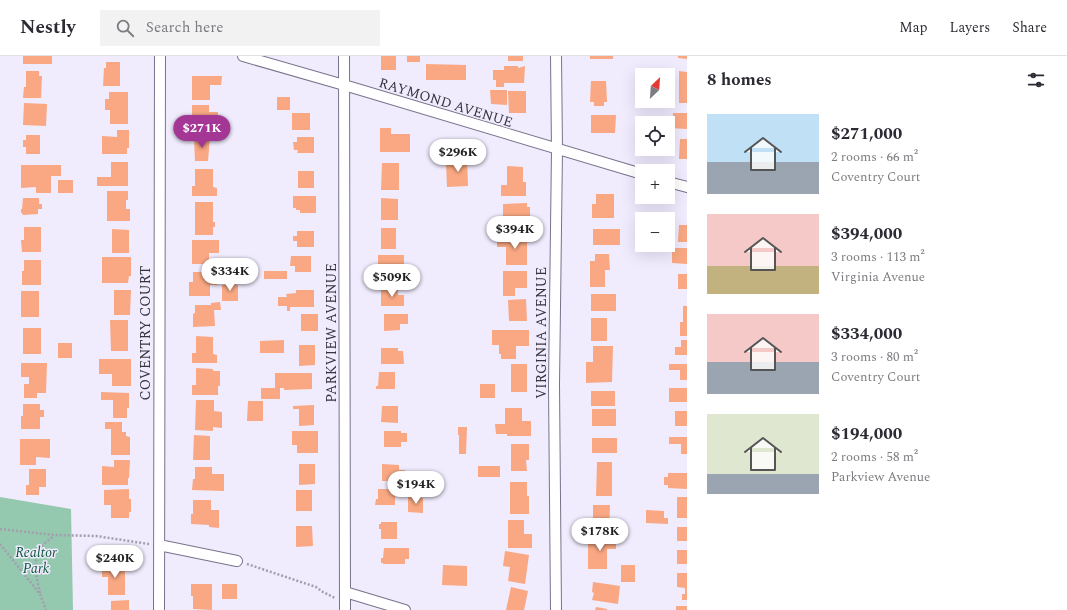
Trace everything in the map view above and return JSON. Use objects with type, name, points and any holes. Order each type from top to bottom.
[{"type":"street","name":"COVENTRY COURT","points":[[159,610],[160,56]]},
{"type":"street","name":"RAYMOND AVENUE","points":[[243,56],[635,172]]},
{"type":"street","name":"PARKVIEW AVENUE","points":[[344,56],[345,610]]},
{"type":"street","name":"VIRGINIA AVENUE","points":[[556,56],[557,150],[554,385],[556,610]]},
{"type":"street","points":[[675,184],[687,187]]},
{"type":"street","points":[[159,545],[237,561]]},
{"type":"street","points":[[345,592],[405,610]]},
{"type":"path","points":[[0,529],[54,535],[96,536],[140,543]]},
{"type":"path","points":[[46,610],[40,594],[36,573],[36,557],[42,546],[54,535]]},
{"type":"path","points":[[0,544],[40,594]]},
{"type":"path","points":[[237,561],[316,587],[336,598]]},
{"type":"green space","name":"Realtor Park","points":[[0,497],[71,509],[73,610],[0,610]]},
{"type":"building","points":[[23,56],[52,56],[52,64],[23,64]]},
{"type":"building","points":[[381,56],[396,56],[396,70],[381,70]]},
{"type":"building","points":[[407,56],[420,56],[420,62],[407,62]]},
{"type":"building","points":[[508,56],[523,56],[523,61],[508,61]]},
{"type":"building","points":[[590,56],[613,56],[613,59],[590,59]]},
{"type":"building","points":[[678,56],[687,56],[687,59],[678,58]]},
{"type":"building","points":[[106,62],[120,62],[120,86],[103,86],[104,68],[106,68]]},
{"type":"building","points":[[426,64],[466,65],[466,80],[426,80]]},
{"type":"building","points":[[504,66],[518,66],[518,68],[525,66],[524,83],[504,83],[504,87],[496,87],[496,80],[493,80],[493,70],[504,70]]},
{"type":"building","points":[[26,71],[39,71],[39,76],[42,76],[41,98],[23,98],[24,87],[26,87]]},
{"type":"building","points":[[679,71],[687,72],[687,103],[679,103]]},
{"type":"building","points":[[192,76],[222,76],[221,85],[210,85],[210,100],[192,100]]},
{"type":"building","points":[[591,81],[606,81],[607,102],[604,102],[604,106],[594,106],[594,102],[590,102]]},
{"type":"building","points":[[490,90],[507,90],[507,105],[491,104]]},
{"type":"building","points":[[508,91],[526,91],[526,113],[509,113]]},
{"type":"building","points":[[109,92],[128,92],[128,124],[110,124],[110,110],[105,110],[105,99],[109,99]]},
{"type":"building","points":[[277,97],[290,97],[290,110],[277,110]]},
{"type":"building","points":[[24,103],[47,104],[46,126],[23,125]]},
{"type":"building","points":[[192,105],[209,105],[209,112],[218,112],[218,129],[192,129]]},
{"type":"building","points":[[292,113],[310,113],[310,130],[292,130]]},
{"type":"building","points":[[673,113],[687,113],[687,129],[675,128],[675,116],[673,116]]},
{"type":"building","points":[[591,115],[616,115],[615,133],[591,133]]},
{"type":"building","points":[[380,128],[391,128],[391,134],[410,134],[410,152],[380,152]]},
{"type":"building","points":[[117,130],[129,130],[129,148],[127,148],[127,154],[102,154],[102,136],[117,137]]},
{"type":"building","points":[[26,135],[40,135],[40,154],[26,154],[26,147],[23,147],[23,140],[26,140]]},
{"type":"building","points":[[210,137],[208,161],[195,161],[194,138]]},
{"type":"building","points":[[297,137],[314,137],[314,153],[297,153],[298,150],[294,150],[293,142],[297,142]]},
{"type":"building","points":[[680,139],[687,139],[687,159],[679,159]]},
{"type":"building","points":[[467,156],[468,186],[447,187],[446,163],[456,162],[456,157]]},
{"type":"building","points":[[111,162],[128,162],[128,186],[97,186],[97,177],[111,177]]},
{"type":"building","points":[[382,163],[399,163],[399,190],[381,190]]},
{"type":"building","points":[[21,165],[61,165],[61,176],[51,176],[51,193],[36,193],[36,187],[21,188]]},
{"type":"building","points":[[507,166],[523,167],[523,182],[526,182],[526,196],[501,196],[501,185],[507,185]]},
{"type":"building","points":[[195,169],[213,169],[213,187],[217,188],[217,196],[192,196],[192,186],[195,186]]},
{"type":"building","points":[[298,171],[314,171],[314,188],[298,188]]},
{"type":"building","points":[[58,180],[73,180],[73,193],[58,193]]},
{"type":"building","points":[[107,191],[128,191],[126,209],[130,209],[130,221],[107,221]]},
{"type":"building","points":[[596,194],[614,194],[614,218],[592,218],[592,204],[596,204]]},
{"type":"building","points":[[293,196],[316,196],[316,213],[300,213],[300,210],[293,208]]},
{"type":"building","points":[[23,198],[39,198],[39,204],[42,204],[42,209],[38,209],[38,214],[23,215],[21,213],[21,209]]},
{"type":"building","points":[[381,198],[398,199],[398,220],[381,220]]},
{"type":"building","points":[[195,202],[213,202],[213,222],[215,222],[215,227],[213,227],[213,235],[195,235]]},
{"type":"building","points":[[527,203],[527,207],[530,207],[530,217],[525,217],[525,220],[503,220],[503,204]]},
{"type":"building","points":[[679,225],[687,225],[687,242],[678,242]]},
{"type":"building","points":[[24,227],[41,227],[41,252],[22,252],[21,240],[24,240]]},
{"type":"building","points":[[381,228],[396,228],[396,249],[381,249]]},
{"type":"building","points":[[112,229],[129,230],[129,253],[112,253]]},
{"type":"building","points":[[593,229],[620,229],[620,245],[593,245]]},
{"type":"building","points":[[297,231],[314,231],[314,247],[297,247],[297,241],[293,241],[293,236],[297,236]]},
{"type":"building","points":[[506,236],[527,236],[527,265],[506,265],[506,247],[497,247],[497,238],[506,238]]},
{"type":"building","points":[[192,240],[219,240],[219,253],[209,253],[209,264],[192,264]]},
{"type":"building","points":[[675,248],[687,248],[687,264],[672,263],[672,252],[675,252]]},
{"type":"building","points":[[595,254],[609,254],[610,270],[605,270],[605,287],[590,287],[590,261],[595,261]]},
{"type":"building","points":[[378,255],[404,255],[404,274],[394,274],[394,272],[378,272]]},
{"type":"building","points":[[291,256],[311,256],[311,272],[295,272],[295,266],[290,266]]},
{"type":"building","points":[[102,257],[131,257],[131,276],[129,276],[128,283],[102,283]]},
{"type":"building","points":[[24,260],[41,260],[41,285],[22,285]]},
{"type":"building","points":[[264,271],[287,271],[287,279],[264,279]]},
{"type":"building","points":[[503,271],[527,271],[527,288],[515,288],[515,296],[503,296]]},
{"type":"building","points":[[193,272],[217,272],[217,285],[210,285],[210,296],[189,296],[189,282],[193,282]]},
{"type":"building","points":[[678,274],[687,274],[687,289],[678,289]]},
{"type":"building","points":[[227,282],[236,282],[236,285],[238,285],[238,301],[222,301],[222,285],[227,285]]},
{"type":"building","points":[[381,289],[398,289],[398,295],[404,295],[404,306],[381,306]]},
{"type":"building","points":[[114,290],[131,290],[130,315],[114,315]]},
{"type":"building","points":[[296,290],[314,290],[314,307],[290,307],[290,311],[287,311],[287,306],[278,306],[278,297],[287,297],[286,294],[296,293]]},
{"type":"building","points":[[21,291],[39,291],[39,317],[21,317]]},
{"type":"building","points":[[591,294],[616,294],[616,311],[591,311]]},
{"type":"building","points":[[526,299],[527,321],[509,321],[508,300]]},
{"type":"building","points":[[220,302],[221,310],[214,310],[215,326],[193,327],[195,305],[211,305],[211,303]]},
{"type":"building","points":[[683,306],[687,306],[687,336],[680,336],[680,322],[683,322]]},
{"type":"building","points":[[301,314],[318,314],[318,331],[301,331]]},
{"type":"building","points":[[384,314],[408,314],[408,324],[400,324],[400,330],[384,331]]},
{"type":"building","points":[[591,318],[607,318],[607,341],[591,341]]},
{"type":"building","points":[[110,320],[128,320],[128,351],[111,351]]},
{"type":"building","points":[[23,328],[41,328],[41,354],[23,354]]},
{"type":"building","points":[[492,330],[529,330],[529,346],[516,346],[516,359],[501,359],[501,354],[499,354],[499,345],[492,345]]},
{"type":"building","points":[[196,336],[213,337],[213,354],[217,355],[217,363],[192,363],[192,353],[196,353]]},
{"type":"building","points":[[284,340],[284,353],[260,353],[260,341]]},
{"type":"building","points":[[681,340],[687,340],[687,355],[675,355],[675,347],[681,347]]},
{"type":"building","points":[[58,343],[72,343],[72,358],[58,358]]},
{"type":"building","points":[[299,345],[315,345],[315,365],[299,366]]},
{"type":"building","points":[[593,346],[613,346],[612,382],[586,383],[586,362],[593,362]]},
{"type":"building","points":[[381,348],[398,348],[398,351],[403,351],[404,364],[381,364]]},
{"type":"building","points":[[99,359],[131,359],[131,386],[112,386],[112,374],[99,374]]},
{"type":"building","points":[[21,363],[47,363],[46,393],[37,393],[37,398],[24,398],[24,384],[29,384],[29,377],[21,377]]},
{"type":"building","points":[[511,364],[527,364],[527,392],[511,392]]},
{"type":"building","points":[[669,364],[687,364],[687,380],[680,380],[680,370],[669,370]]},
{"type":"building","points":[[196,368],[220,371],[220,386],[218,386],[218,395],[192,395],[192,385],[196,385]]},
{"type":"building","points":[[379,372],[395,372],[395,389],[376,389],[376,386],[378,386]]},
{"type":"building","points":[[275,373],[312,373],[312,389],[284,390],[284,388],[280,388],[280,399],[261,399],[261,388],[275,388]]},
{"type":"building","points":[[480,384],[495,384],[495,398],[480,398]]},
{"type":"building","points":[[669,388],[687,388],[687,402],[669,402]]},
{"type":"building","points":[[591,391],[615,391],[615,406],[591,406]]},
{"type":"building","points":[[101,392],[129,393],[127,418],[113,418],[113,400],[101,400]]},
{"type":"building","points":[[196,400],[214,400],[214,411],[222,412],[222,428],[213,427],[213,431],[195,430]]},
{"type":"building","points":[[248,401],[263,401],[263,421],[247,421]]},
{"type":"building","points":[[23,404],[40,404],[40,410],[44,410],[44,417],[40,417],[40,429],[21,429]]},
{"type":"building","points":[[314,405],[314,425],[299,426],[299,409],[293,409],[293,406]]},
{"type":"building","points":[[382,406],[398,406],[398,423],[381,422]]},
{"type":"building","points":[[505,408],[522,408],[522,421],[531,421],[531,436],[507,436],[507,434],[496,434],[495,424],[505,424]]},
{"type":"building","points":[[592,409],[616,409],[616,426],[592,426]]},
{"type":"building","points":[[675,411],[687,411],[687,426],[675,426]]},
{"type":"building","points":[[105,422],[122,422],[122,432],[126,432],[126,436],[130,437],[130,455],[111,455],[111,429],[105,429]]},
{"type":"building","points":[[458,427],[467,427],[466,454],[459,454]]},
{"type":"building","points":[[292,431],[318,431],[318,453],[297,453],[297,445],[292,445]]},
{"type":"building","points":[[384,431],[401,431],[401,433],[407,433],[407,442],[401,442],[401,447],[384,447]]},
{"type":"building","points":[[194,435],[210,436],[210,460],[193,460]]},
{"type":"building","points":[[669,437],[687,437],[687,454],[681,454],[681,444],[669,444]]},
{"type":"building","points":[[592,438],[617,438],[617,453],[592,453]]},
{"type":"building","points":[[20,439],[50,439],[50,458],[36,457],[36,465],[20,465]]},
{"type":"building","points":[[511,444],[529,444],[529,460],[526,460],[527,471],[511,471]]},
{"type":"building","points":[[114,460],[130,460],[128,485],[102,485],[102,466],[114,467]]},
{"type":"building","points":[[597,462],[612,462],[612,496],[596,496]]},
{"type":"building","points":[[299,464],[315,464],[315,484],[299,485]]},
{"type":"building","points":[[382,464],[399,465],[399,470],[405,470],[404,481],[382,481]]},
{"type":"building","points":[[478,466],[500,466],[500,477],[478,477]]},
{"type":"building","points":[[195,467],[212,467],[212,474],[224,474],[224,491],[192,490],[193,479],[195,479]]},
{"type":"building","points":[[29,469],[46,469],[46,487],[39,487],[39,495],[26,495],[26,485],[29,485]]},
{"type":"building","points":[[668,473],[687,473],[687,489],[668,488],[668,485],[664,485],[664,477],[668,477]]},
{"type":"building","points":[[510,482],[527,482],[529,514],[510,514]]},
{"type":"building","points":[[129,489],[131,512],[129,512],[129,518],[111,518],[111,505],[104,505],[104,490]]},
{"type":"building","points":[[378,489],[395,489],[395,505],[375,505],[376,499],[378,499]]},
{"type":"building","points":[[296,490],[312,490],[312,511],[296,511]]},
{"type":"building","points":[[408,497],[423,498],[423,513],[408,512]]},
{"type":"building","points":[[677,497],[687,497],[687,518],[677,518]]},
{"type":"building","points":[[193,500],[211,500],[211,510],[219,510],[219,528],[209,527],[209,525],[191,524]]},
{"type":"building","points":[[593,505],[610,505],[609,533],[593,533]]},
{"type":"building","points":[[646,510],[664,511],[664,518],[668,518],[668,524],[646,523]]},
{"type":"building","points":[[508,520],[524,520],[524,534],[532,534],[532,548],[508,548]]},
{"type":"building","points":[[381,522],[397,522],[397,539],[381,539],[381,529],[379,529],[379,524],[381,524]]},
{"type":"building","points":[[296,526],[312,526],[313,546],[296,547]]},
{"type":"building","points":[[677,527],[687,527],[687,541],[677,541]]},
{"type":"building","points":[[588,538],[616,538],[616,549],[607,549],[607,569],[588,569]]},
{"type":"building","points":[[384,548],[409,548],[409,559],[405,559],[405,564],[383,564],[381,563],[381,558],[383,558]]},
{"type":"building","points":[[677,550],[687,550],[687,564],[677,564]]},
{"type":"building","points":[[505,551],[529,555],[525,584],[508,581],[510,567],[503,566]]},
{"type":"building","points":[[443,565],[467,566],[467,586],[442,585]]},
{"type":"building","points":[[621,565],[635,565],[635,582],[621,582]]},
{"type":"building","points":[[102,566],[125,566],[125,595],[108,595],[108,577],[102,577]]},
{"type":"building","points":[[677,573],[687,573],[687,600],[682,600],[682,594],[685,594],[685,588],[677,587]]},
{"type":"building","points":[[593,582],[620,586],[618,604],[592,600],[594,593],[592,592]]},
{"type":"building","points":[[191,584],[212,584],[212,610],[193,609]]},
{"type":"building","points":[[222,584],[237,584],[237,599],[222,599]]},
{"type":"building","points":[[511,587],[528,591],[524,610],[506,610]]},
{"type":"building","points":[[129,600],[129,610],[111,610],[111,601]]},
{"type":"building","points":[[676,606],[687,606],[687,610],[676,610]]},
{"type":"building","points":[[596,607],[607,609],[607,610],[595,610]]}]
